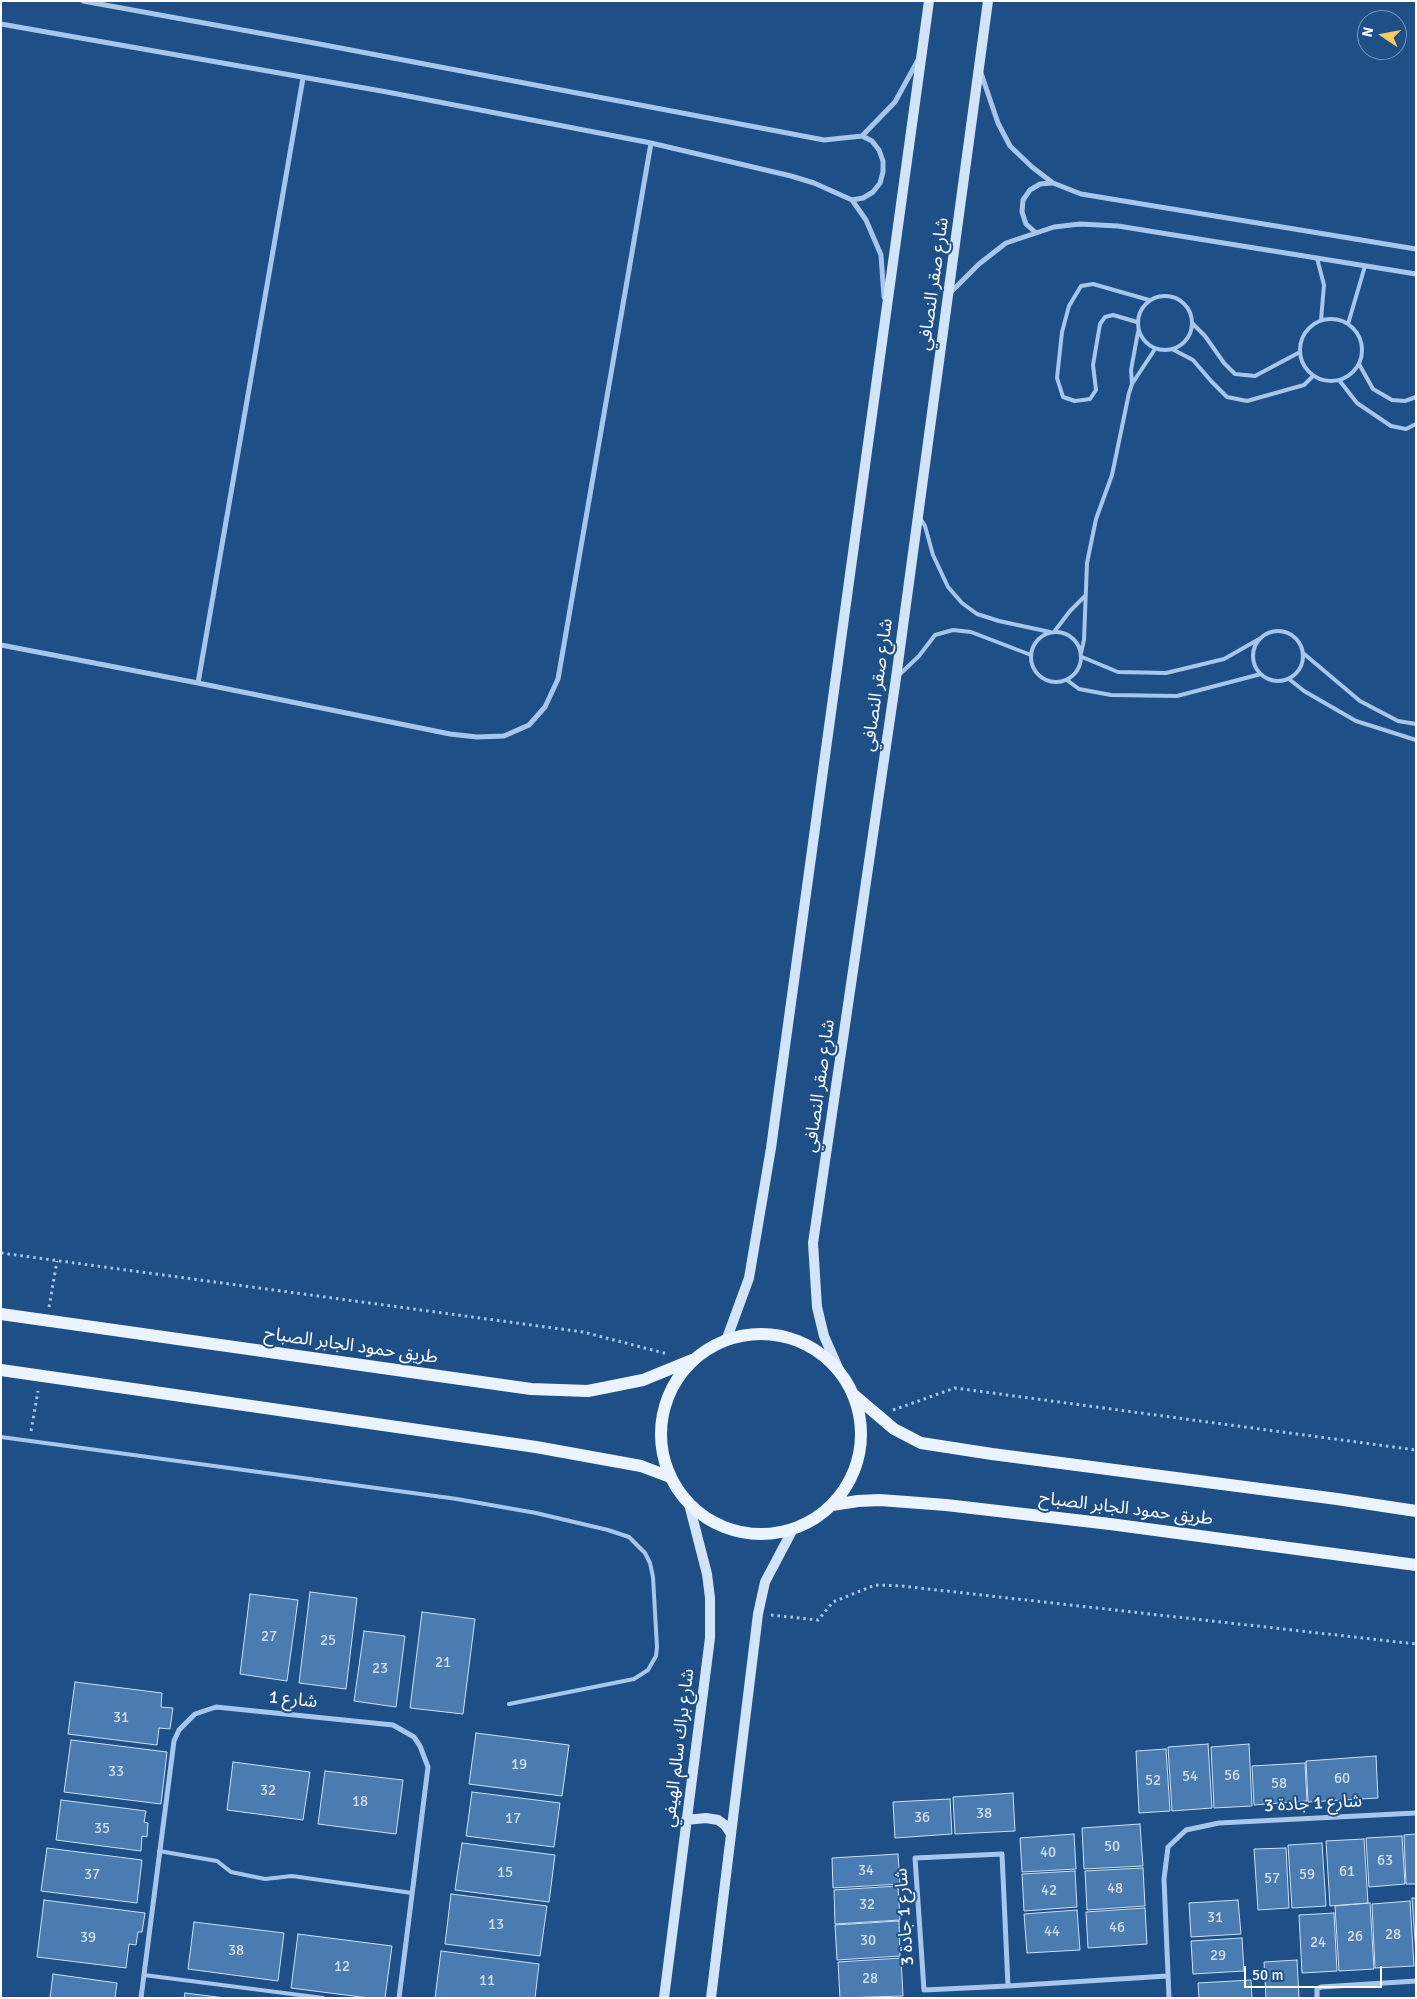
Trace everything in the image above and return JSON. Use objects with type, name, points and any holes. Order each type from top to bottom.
[{"type":"main road","points":[[727,1338],[750,1278],[771,1148],[929,1]]},
{"type":"main road","name":"شارع صقر النصافي","points":[[838,1370],[824,1336],[817,1307],[813,1243],[896,678],[988,1]]},
{"type":"main road","name":"طريق حمود الجابر الصباح","points":[[1,1314],[531,1389],[588,1391],[643,1380],[692,1360]]},
{"type":"main road","points":[[757,1333],[788,1336],[815,1349],[838,1370],[854,1396],[861,1424],[859,1454],[849,1481],[832,1505],[814,1519],[793,1529],[756,1534],[719,1526],[689,1504],[670,1477],[661,1447],[662,1415],[673,1385],[692,1360],[708,1347],[727,1338],[757,1333]]},
{"type":"main road","points":[[1,1370],[536,1447],[641,1466],[670,1477]]},
{"type":"main road","name":"طريق حمود الجابر الصباح","points":[[854,1396],[894,1429],[921,1443],[1002,1456],[1337,1498],[1416,1510]]},
{"type":"main road","name":"طريق حمود الجابر الصباح","points":[[832,1505],[880,1500],[946,1505],[1110,1524],[1416,1565]]},
{"type":"main road","name":"شارع براك سالم الهيفي","points":[[664,1998],[710,1638],[710,1598],[702,1551],[689,1504]]},
{"type":"main road","points":[[711,1998],[758,1614],[765,1582],[793,1529]]},
{"type":"main road","points":[[686,1820],[706,1818],[718,1820],[725,1824],[731,1834]]},
{"type":"street","points":[[83,1],[314,43],[793,136],[824,140],[862,136],[872,141],[879,150],[883,160],[883,172],[880,183],[873,192],[863,198],[852,200]]},
{"type":"street","points":[[1,24],[386,92],[651,143],[814,183],[852,200],[866,220],[881,255],[886,320]]},
{"type":"street","points":[[862,136],[895,102],[921,53]]},
{"type":"street","points":[[979,66],[998,123],[1010,146],[1032,167],[1053,183],[1081,194],[1416,249]]},
{"type":"street","points":[[198,683],[303,78]]},
{"type":"street","points":[[1,645],[450,734],[477,737],[504,736],[529,725],[545,707],[558,679],[651,143]]},
{"type":"street","points":[[1035,232],[1026,224],[1022,212],[1023,200],[1030,190],[1040,184],[1053,183]]},
{"type":"street","points":[[949,294],[979,264],[1006,243],[1054,227],[1080,224],[1118,226],[1416,274]]},
{"type":"street","name":"شارع 1","points":[[141,1998],[174,1741],[179,1730],[195,1714],[205,1710],[228,1707],[382,1724],[404,1730],[414,1737],[425,1756],[428,1767],[399,1998]]},
{"type":"street","name":"شارع 1 جادة 3","points":[[1169,1998],[1164,1879],[1168,1847],[1186,1830],[1219,1822],[1416,1813]]},
{"type":"street","name":"شارع 1 جادة 3","points":[[1008,1986],[1002,1854],[914,1858],[924,1990],[1008,1986],[1168,1976]]},
{"type":"street","points":[[1317,1998],[1317,1989],[1321,1987],[1416,1981]]},
{"type":"lane","points":[[1317,258],[1324,285],[1322,320]]},
{"type":"lane","points":[[1348,324],[1365,266]]},
{"type":"lane","points":[[1137,322],[1113,315],[1105,318],[1100,324],[1093,365],[1096,390],[1090,399],[1075,400],[1063,397],[1058,378],[1062,332],[1069,306],[1081,286],[1093,284],[1149,300]]},
{"type":"lane","points":[[1085,596],[1052,632],[1039,638],[1034,644],[1031,655],[1033,667],[1044,679],[1059,682],[1067,680],[1078,670],[1084,640],[1087,563],[1096,519],[1112,475],[1132,384],[1131,370],[1138,331],[1137,322],[1143,306],[1149,300],[1165,295],[1181,301],[1191,315],[1192,323],[1186,340],[1172,349],[1155,348],[1148,344],[1138,331]]},
{"type":"lane","points":[[1322,320],[1340,320],[1348,324],[1355,330],[1362,346],[1359,364],[1354,371],[1339,380],[1321,380],[1313,376],[1302,363],[1300,352],[1302,336],[1307,329],[1322,320]]},
{"type":"lane","points":[[1192,323],[1205,336],[1224,363],[1235,374],[1255,376],[1300,352]]},
{"type":"lane","points":[[1132,384],[1155,348]]},
{"type":"lane","points":[[1172,349],[1193,360],[1227,397],[1247,401],[1304,385],[1313,376]]},
{"type":"lane","points":[[1359,364],[1373,389],[1392,400],[1405,401],[1416,397]]},
{"type":"lane","points":[[1339,380],[1356,403],[1391,426],[1406,429],[1416,424]]},
{"type":"lane","points":[[918,516],[925,526],[933,555],[948,587],[977,614],[1000,622],[1052,632],[1062,632],[1078,645],[1081,655],[1118,672],[1166,673],[1224,659],[1261,638],[1275,631],[1291,634],[1301,645],[1303,653],[1300,668],[1289,679],[1274,681],[1261,674],[1256,667],[1253,659],[1254,651],[1261,638]]},
{"type":"lane","points":[[896,678],[919,656],[935,635],[953,630],[971,632],[1031,655]]},
{"type":"lane","points":[[1303,653],[1360,700],[1398,721],[1416,724]]},
{"type":"lane","points":[[1067,680],[1078,689],[1111,695],[1177,696],[1261,674]]},
{"type":"lane","points":[[1289,679],[1304,691],[1356,721],[1416,740]]},
{"type":"lane","points":[[1,1437],[457,1500],[536,1513],[614,1531],[629,1537],[645,1553],[650,1562],[653,1577],[657,1647],[653,1664],[642,1676],[634,1679],[509,1704]]},
{"type":"lane","points":[[159,1851],[217,1861],[231,1872],[266,1879],[292,1876],[412,1893]]},
{"type":"lane","points":[[144,1975],[323,1998]]},
{"type":"path","points":[[1,1253],[583,1332],[692,1360]]},
{"type":"path","points":[[48,1320],[57,1261]]},
{"type":"path","points":[[31,1429],[42,1375]]},
{"type":"path","points":[[876,1416],[955,1388],[1416,1450]]},
{"type":"path","points":[[758,1614],[818,1620],[833,1602],[875,1586],[902,1586],[1416,1644]]},
{"type":"building","points":[[310,1592],[357,1598],[346,1689],[299,1683]]},
{"type":"building","points":[[250,1594],[298,1600],[287,1681],[240,1674]]},
{"type":"building","points":[[422,1612],[475,1619],[463,1714],[410,1708]]},
{"type":"building","points":[[364,1631],[405,1636],[396,1707],[354,1701]]},
{"type":"building","points":[[75,1682],[162,1693],[161,1707],[173,1708],[170,1729],[159,1728],[157,1745],[68,1734]]},
{"type":"building","points":[[476,1733],[569,1745],[562,1796],[469,1784]]},
{"type":"building","points":[[71,1740],[167,1752],[161,1804],[64,1792]]},
{"type":"building","points":[[1208,1744],[1212,1808],[1172,1811],[1168,1747]]},
{"type":"building","points":[[1249,1744],[1252,1806],[1214,1808],[1211,1747]]},
{"type":"building","points":[[1166,1749],[1170,1811],[1139,1813],[1136,1751]]},
{"type":"building","points":[[1376,1756],[1378,1798],[1308,1802],[1306,1761]]},
{"type":"building","points":[[233,1762],[310,1772],[303,1820],[227,1810]]},
{"type":"building","points":[[1305,1763],[1307,1801],[1254,1805],[1252,1766]]},
{"type":"building","points":[[325,1771],[403,1780],[396,1834],[318,1824]]},
{"type":"building","points":[[472,1792],[560,1803],[554,1847],[466,1836]]},
{"type":"building","points":[[1013,1793],[1015,1831],[955,1834],[953,1797]]},
{"type":"building","points":[[950,1799],[952,1834],[895,1838],[893,1802]]},
{"type":"building","points":[[61,1800],[146,1811],[144,1822],[148,1823],[147,1837],[142,1836],[141,1851],[56,1840]]},
{"type":"building","points":[[1140,1824],[1143,1866],[1084,1869],[1082,1828]]},
{"type":"building","points":[[1074,1834],[1076,1869],[1022,1872],[1020,1838]]},
{"type":"building","points":[[1416,1834],[1416,1884],[1406,1884],[1404,1835]]},
{"type":"building","points":[[1402,1836],[1405,1884],[1369,1887],[1366,1838]]},
{"type":"building","points":[[1364,1839],[1368,1903],[1330,1906],[1326,1841]]},
{"type":"building","points":[[462,1843],[555,1855],[549,1902],[455,1890]]},
{"type":"building","points":[[1322,1843],[1326,1906],[1292,1908],[1288,1845]]},
{"type":"building","points":[[47,1848],[142,1860],[137,1903],[41,1891]]},
{"type":"building","points":[[1286,1848],[1289,1908],[1258,1910],[1254,1849]]},
{"type":"building","points":[[898,1854],[900,1884],[833,1888],[832,1858]]},
{"type":"building","points":[[1143,1868],[1145,1906],[1087,1910],[1085,1871]]},
{"type":"building","points":[[1075,1871],[1077,1907],[1024,1911],[1022,1874]]},
{"type":"building","points":[[898,1886],[900,1920],[835,1924],[834,1890]]},
{"type":"building","points":[[451,1894],[547,1906],[540,1956],[445,1944]]},
{"type":"building","points":[[1412,1898],[1416,1898],[1416,1955]]},
{"type":"building","points":[[44,1900],[145,1913],[142,1932],[138,1932],[136,1945],[129,1944],[126,1968],[37,1957]]},
{"type":"building","points":[[1238,1900],[1241,1934],[1191,1937],[1189,1903]]},
{"type":"building","points":[[1410,1901],[1414,1966],[1375,1968],[1372,1904]]},
{"type":"building","points":[[1370,1903],[1374,1969],[1339,1971],[1335,1906]]},
{"type":"building","points":[[1145,1908],[1147,1944],[1088,1948],[1086,1912]]},
{"type":"building","points":[[1077,1910],[1080,1950],[1027,1953],[1024,1914]]},
{"type":"building","points":[[1334,1913],[1337,1971],[1302,1973],[1299,1915]]},
{"type":"building","points":[[899,1921],[900,1956],[837,1960],[835,1925]]},
{"type":"building","points":[[194,1922],[284,1933],[278,1981],[188,1969]]},
{"type":"building","points":[[298,1934],[392,1946],[385,1998],[369,1998],[291,1988]]},
{"type":"building","points":[[1242,1938],[1244,1971],[1193,1974],[1191,1941]]},
{"type":"building","points":[[441,1951],[539,1964],[535,1998],[435,1998]]},
{"type":"building","points":[[901,1958],[903,1996],[840,1998],[838,1962]]},
{"type":"building","points":[[1297,1960],[1299,1998],[1266,1998],[1264,1962]]},
{"type":"building","points":[[53,1974],[117,1983],[115,1998],[50,1998]]},
{"type":"building","points":[[1251,1980],[1252,1998],[1199,1998],[1198,1983]]},
{"type":"building","points":[[185,1993],[225,1998],[184,1998]]}]
